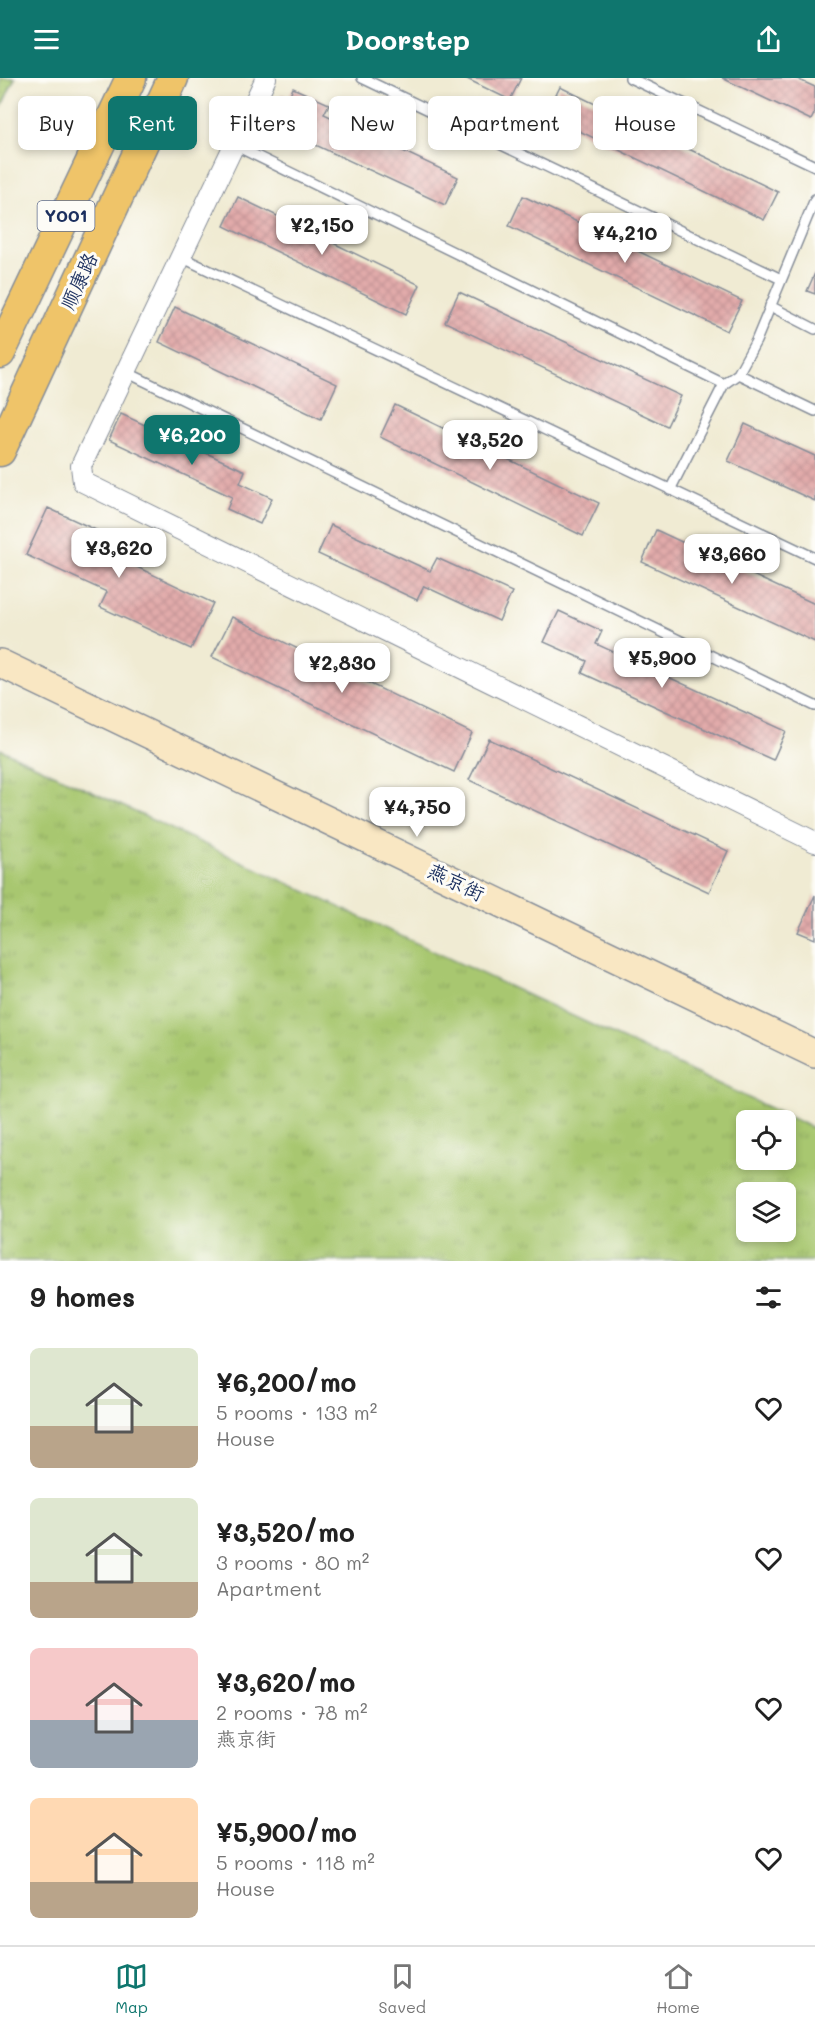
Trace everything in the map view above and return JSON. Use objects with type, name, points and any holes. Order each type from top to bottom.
[{"type":"main road","name":"顺康路","points":[[0,353],[132,78]]},
{"type":"main road","name":"顺康路","points":[[0,452],[173,78]]},
{"type":"main road","name":"燕京街","points":[[0,663],[815,1054]]},
{"type":"street","points":[[257,96],[266,78]]},
{"type":"street","points":[[232,150],[81,466],[83,482],[815,842]]},
{"type":"lane","points":[[362,78],[781,279]]},
{"type":"lane","points":[[630,78],[815,166]]},
{"type":"lane","points":[[244,150],[724,384]]},
{"type":"lane","points":[[670,490],[724,384],[738,374],[756,341],[814,202]]},
{"type":"lane","points":[[181,257],[815,558]]},
{"type":"lane","points":[[770,306],[815,329]]},
{"type":"lane","points":[[126,372],[815,706]]},
{"type":"lane","points":[[738,374],[815,411]]},
{"type":"green space","points":[[0,78],[15,78],[0,110]]},
{"type":"green space","points":[[0,749],[774,1110],[736,1110],[736,1170],[796,1170],[796,1120],[815,1129],[815,1261],[0,1261]]},
{"type":"building","points":[[465,78],[521,78],[512,96],[502,96]]},
{"type":"building","points":[[722,78],[795,78],[815,87],[815,112],[811,120]]},
{"type":"building","points":[[560,87],[579,96],[556,96]]},
{"type":"building","points":[[293,88],[311,96],[290,96]]},
{"type":"building","points":[[581,97],[593,103],[593,138],[581,132]]},
{"type":"building","points":[[317,99],[329,104],[324,114],[329,116],[329,150],[401,150],[458,177],[445,205],[317,146]]},
{"type":"building","points":[[619,150],[691,150],[778,192],[764,220]]},
{"type":"building","points":[[523,196],[742,301],[727,331],[509,226]]},
{"type":"building","points":[[238,197],[420,285],[406,314],[224,226]]},
{"type":"building","points":[[815,273],[815,294],[807,291]]},
{"type":"building","points":[[459,292],[681,396],[667,426],[445,322]]},
{"type":"building","points":[[175,307],[337,384],[321,419],[159,342]]},
{"type":"building","points":[[395,405],[599,503],[583,536],[380,437]]},
{"type":"building","points":[[121,414],[245,471],[240,483],[272,498],[260,524],[227,509],[232,497],[109,440]]},
{"type":"building","points":[[745,424],[815,456],[815,501],[728,461]]},
{"type":"building","points":[[48,508],[131,546],[124,561],[213,603],[191,649],[100,607],[107,592],[26,555]]},
{"type":"building","points":[[331,525],[430,571],[437,558],[512,592],[499,621],[424,586],[417,600],[318,554]]},
{"type":"building","points":[[656,530],[815,604],[815,642],[642,562]]},
{"type":"building","points":[[559,611],[602,631],[596,644],[786,731],[773,760],[582,673],[587,661],[544,642]]},
{"type":"building","points":[[232,617],[472,733],[454,772],[212,657]]},
{"type":"building","points":[[489,739],[728,851],[709,892],[469,780]]},
{"type":"building","points":[[815,895],[815,939],[798,932]]}]
